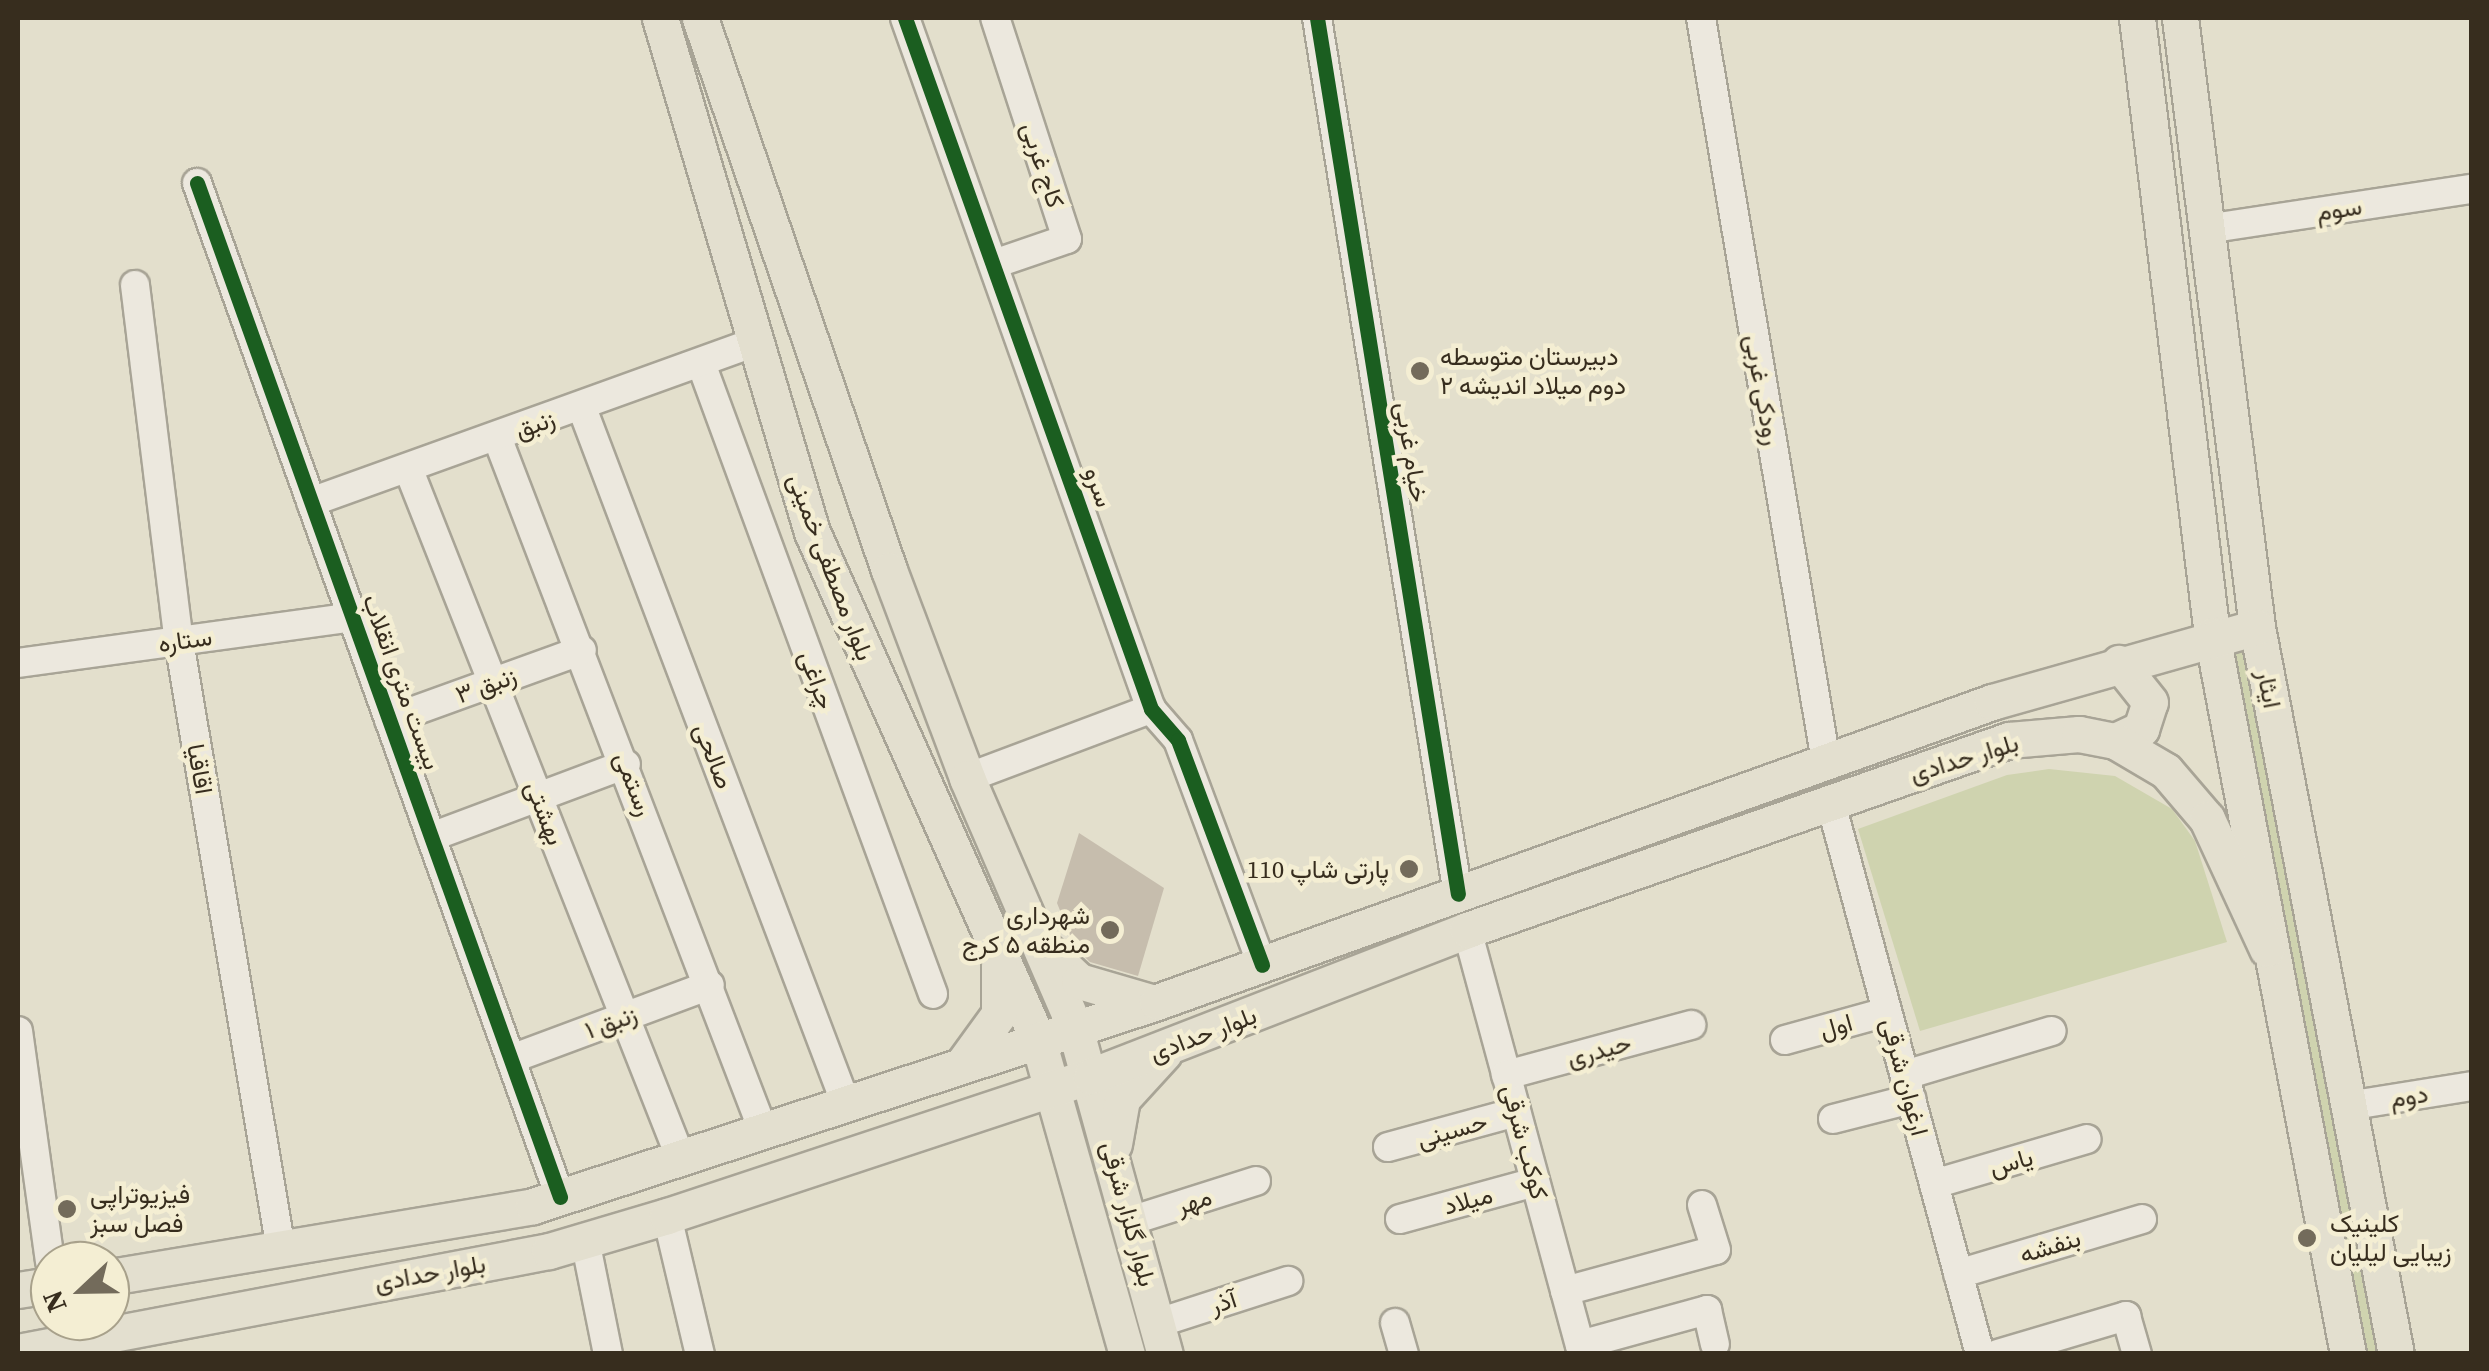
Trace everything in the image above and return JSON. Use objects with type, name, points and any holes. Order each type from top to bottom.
[{"type":"main road","name":"بلوار مصطفی خمینی","points":[[660,18],[794,478],[837,592],[1038,1040]]},
{"type":"main road","name":"بلوار مصطفی خمینی","points":[[700,18],[889,570],[967,778],[1030,933],[1075,1028]]},
{"type":"main road","name":"ایثار","points":[[2137,18],[2212,635],[2267,948],[2348,1354]]},
{"type":"main road","name":"ایثار","points":[[2180,18],[2257,627],[2396,1354]]},
{"type":"main road","points":[[794,478],[814,495],[828,497],[844,482],[849,460]]},
{"type":"main road","points":[[837,592],[840,564],[851,551],[870,549],[889,570]]},
{"type":"main road","name":"بلوار حدادی","points":[[130,1274],[281,1250],[560,1197],[1157,1002],[1826,762],[2119,663],[2212,635],[2257,627]]},
{"type":"main road","points":[[2115,741],[2141,729],[2150,702],[2119,663]]},
{"type":"main road","name":"بلوار حدادی","points":[[32,1350],[585,1240],[666,1216],[1091,1076],[1467,930],[2009,740],[2079,734],[2115,741],[2166,772],[2207,819],[2267,948]]},
{"type":"main road","points":[[1030,933],[1079,981],[1123,998],[1157,1002]]},
{"type":"main road","points":[[960,1068],[1000,1014],[995,945]]},
{"type":"main road","name":"بلوار گلزار شرقی","points":[[1075,1028],[1133,1220],[1161,1338]]},
{"type":"main road","name":"بلوار گلزار شرقی","points":[[1038,1040],[1078,1163],[1127,1354]]},
{"type":"main road","points":[[1113,1150],[1124,1097],[1170,1047]]},
{"type":"main road","points":[[978,1112],[1037,1125],[1078,1163]]},
{"type":"main road","points":[[130,1296],[143,1326]]},
{"type":"street","name":"سرو","points":[[905,18],[1151,709],[1178,740],[1262,964]]},
{"type":"street","name":"کاج غربی","points":[[994,264],[1067,239],[995,18]]},
{"type":"street","name":"خیام غربی","points":[[1318,18],[1458,894]]},
{"type":"street","name":"رودکی غربی","points":[[1701,18],[1826,762]]},
{"type":"street","name":"بیست متری انقلاب","points":[[197,183],[560,1197]]},
{"type":"street","name":"سوم","points":[[2206,230],[2472,190]]},
{"type":"street","name":"اقاقیا","points":[[135,285],[178,641],[281,1250]]},
{"type":"street","name":"زنبق","points":[[312,502],[702,366],[756,342]]},
{"type":"street","name":"چراغی","points":[[702,366],[932,994]]},
{"type":"street","name":"صالحی","points":[[582,408],[846,1104]]},
{"type":"street","name":"رستمی","points":[[497,437],[626,764],[764,1133]]},
{"type":"street","name":"بهشتی","points":[[408,468],[680,1159]]},
{"type":"street","name":"ستاره","points":[[18,663],[352,617]]},
{"type":"street","name":"زنبق ۳","points":[[390,720],[582,650]]},
{"type":"street","points":[[967,778],[1151,709]]},
{"type":"street","points":[[431,837],[626,764]]},
{"type":"street","name":"ارغوان شرقی","points":[[1830,800],[1980,1354]]},
{"type":"street","name":"کوکب شرقی","points":[[1467,930],[1581,1349]]},
{"type":"street","name":"زنبق ۱","points":[[511,1059],[710,985]]},
{"type":"street","name":"اول","points":[[1785,1040],[1887,1012]]},
{"type":"street","name":"حیدری","points":[[1506,1075],[1690,1025]]},
{"type":"street","points":[[18,1031],[47,1241]]},
{"type":"street","points":[[1833,1119],[2052,1031]]},
{"type":"street","name":"دوم","points":[[2347,1106],[2472,1086]]},
{"type":"street","name":"حسینی","points":[[1388,1147],[1516,1112]]},
{"type":"street","name":"یاس","points":[[1934,1184],[2087,1139]]},
{"type":"street","name":"مهر","points":[[1133,1220],[1256,1182]]},
{"type":"street","name":"میلاد","points":[[1400,1219],[1536,1182]]},
{"type":"street","points":[[1565,1291],[1716,1250],[1702,1205]]},
{"type":"street","points":[[666,1216],[700,1354]]},
{"type":"street","name":"بنفشه","points":[[1958,1274],[2142,1219]]},
{"type":"street","points":[[585,1240],[608,1354]]},
{"type":"street","name":"آذر","points":[[1161,1338],[1288,1281]]},
{"type":"street","points":[[1581,1349],[1706,1310],[1715,1344]]},
{"type":"street","points":[[1998,1354],[2126,1316],[2136,1354]]},
{"type":"street","points":[[1395,1324],[1404,1354]]},
{"type":"green space","points":[[2246,641],[2385,1354],[2358,1354],[2220,646]]},
{"type":"green space","points":[[2049,769],[2115,776],[2172,809],[2195,841],[2227,942],[1920,1031],[1858,829],[2007,775]]},
{"type":"building","name":"شهرداری منطقه ۵ کرج","points":[[1079,833],[1164,888],[1138,976],[1090,962],[1075,948],[1057,903]]},
{"type":"cycle path","points":[[905,18],[1151,709],[1178,740],[1262,965]]},
{"type":"cycle path","points":[[1317,18],[1458,894]]},
{"type":"cycle path","points":[[197,183],[560,1197]]},
{"type":"place","name":"دبیرستان متوسطه دوم میلاد اندیشه ۲","points":[[1420,371]]},
{"type":"place","name":"پارتی شاپ 110","points":[[1409,869]]},
{"type":"place","name":"شهرداری منطقه ۵ کرج","points":[[1110,930]]},
{"type":"place","name":"فیزیوتراپی فصل سبز","points":[[67,1209]]},
{"type":"place","name":"کلینیک زیبایی لیلیان","points":[[2307,1238]]}]
